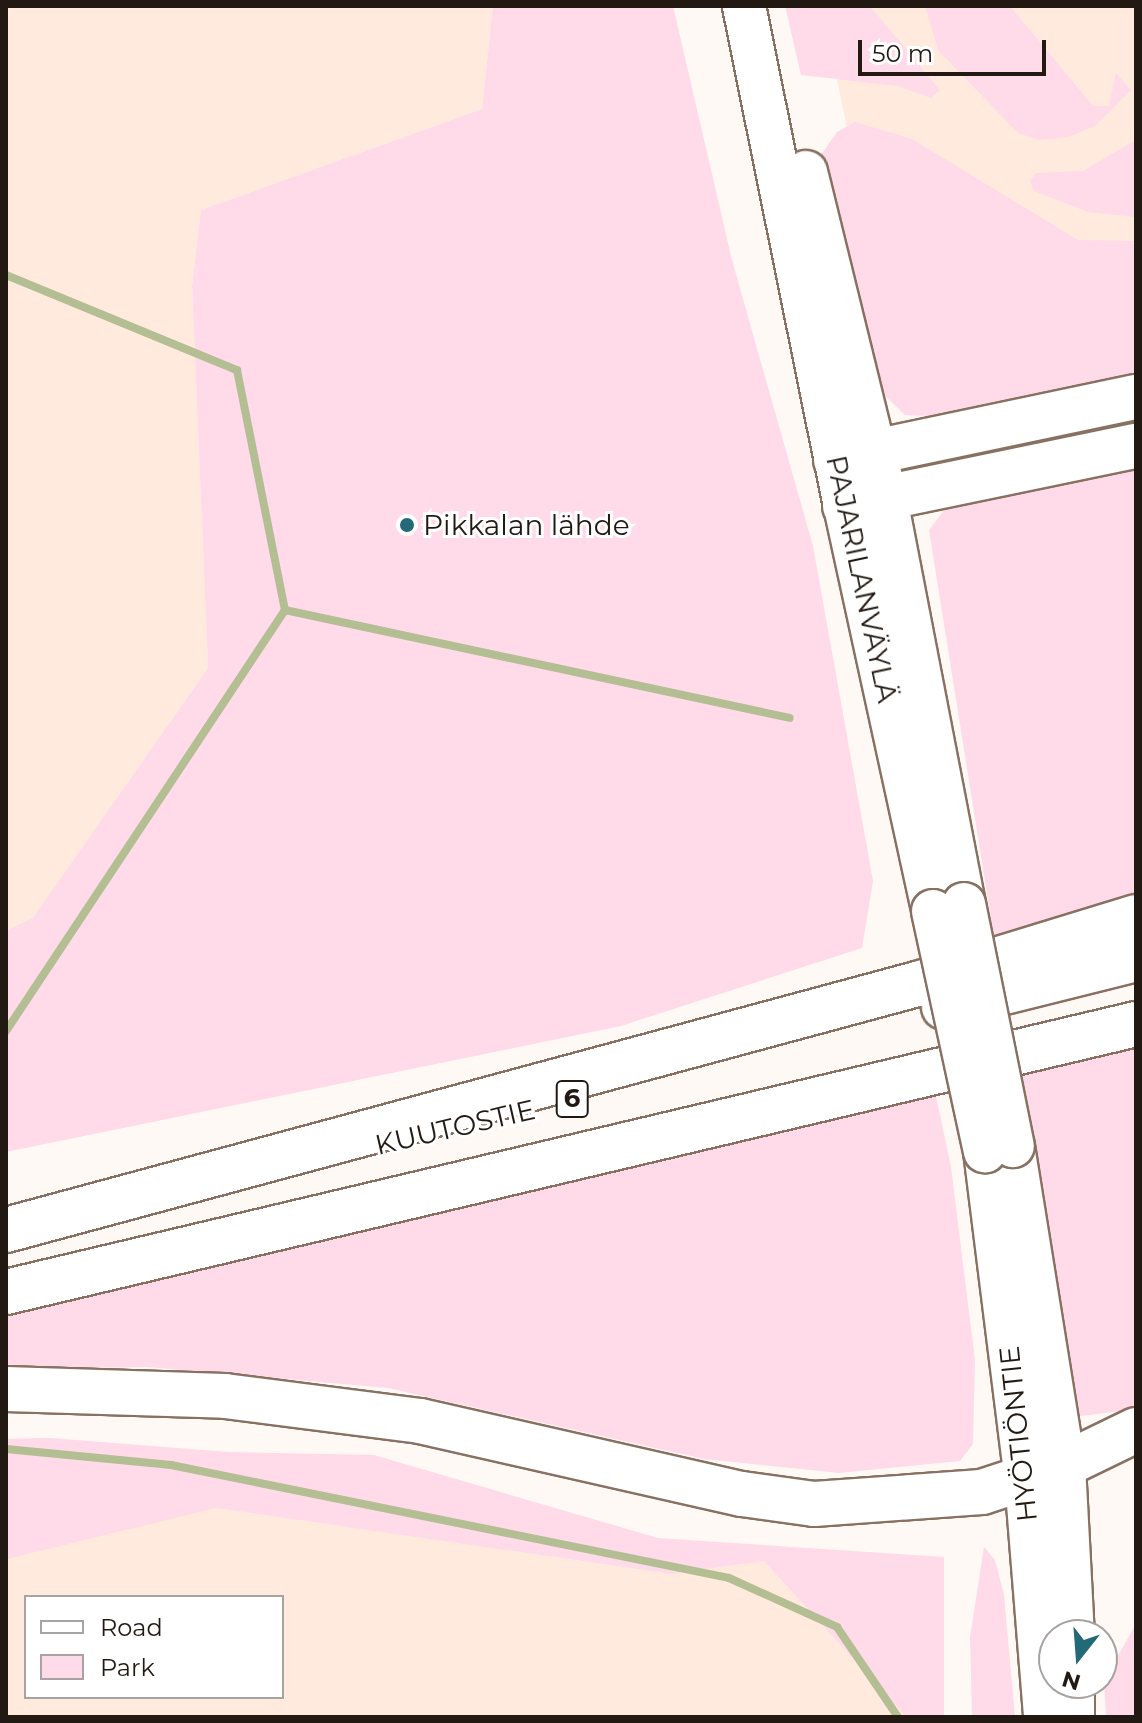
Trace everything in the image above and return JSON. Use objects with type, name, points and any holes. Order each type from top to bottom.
[{"type":"highway","points":[[860,478],[1136,397]]},
{"type":"highway","points":[[860,478],[1136,446]]},
{"type":"highway","points":[[6,1232],[917,984],[1136,917]]},
{"type":"highway","name":"KUUTOSTIE","points":[[6,1232],[1136,959]]},
{"type":"highway","name":"KUUTOSTIE","points":[[6,1292],[1136,1024]]},
{"type":"highway","points":[[6,1389],[225,1396],[420,1421],[742,1494],[814,1504],[982,1492],[1045,1472],[1136,1430]]},
{"type":"main road","name":"PAJARILANVÄYLÄ","points":[[744,6],[860,478]]},
{"type":"main road","name":"PAJARILANVÄYLÄ","points":[[772,6],[860,478],[999,1148]]},
{"type":"main road","name":"HYÖTIÖNTIE","points":[[999,1148],[1045,1472],[1070,1619]]},
{"type":"main road","name":"HYÖTIÖNTIE","points":[[1045,1472],[1045,1717]]},
{"type":"shaded area","points":[[6,6],[493,6],[482,109],[201,210],[192,286],[208,668],[33,919],[6,931]]},
{"type":"shaded area","points":[[822,6],[1136,6],[1136,280],[856,172]]},
{"type":"shaded area","points":[[50,1438],[217,1508],[671,1574],[764,1561],[906,1717],[6,1717],[6,1439]]},
{"type":"green space","points":[[493,6],[673,6],[732,260],[813,546],[873,881],[862,948],[621,1026],[6,1152],[6,931],[33,918],[208,668],[192,286],[201,210],[482,109]]},
{"type":"green space","points":[[785,6],[870,6],[940,90],[931,98],[898,86],[801,75]]},
{"type":"green space","points":[[925,6],[1010,6],[1093,106],[1109,106],[1116,73],[1131,90],[1095,126],[1068,137],[1039,140],[1018,133],[938,50]]},
{"type":"green space","points":[[855,122],[912,139],[1078,240],[1136,241],[1136,376],[996,406],[933,416],[905,415],[883,394],[866,361],[819,158],[837,132]]},
{"type":"green space","points":[[1136,140],[1136,217],[1088,212],[1034,191],[1030,181],[1036,173],[1083,171]]},
{"type":"green space","points":[[1136,410],[1136,428],[935,466],[902,466]]},
{"type":"green space","points":[[1136,461],[1136,897],[995,944],[929,530],[945,509],[1001,485]]},
{"type":"green space","points":[[1136,1047],[1136,1409],[1081,1416],[1067,1411],[1067,1361],[1043,1203],[1015,1077]]},
{"type":"green space","points":[[936,1096],[951,1167],[975,1360],[973,1444],[960,1461],[839,1473],[704,1459],[388,1388],[147,1367],[6,1369],[6,1316]]},
{"type":"green space","points":[[50,1438],[229,1452],[374,1455],[658,1538],[944,1557],[944,1717],[906,1717],[764,1561],[671,1574],[216,1508],[6,1559],[6,1439]]},
{"type":"green space","points":[[984,1547],[995,1560],[1004,1595],[1015,1717],[972,1717],[970,1637]]},
{"type":"green space","points":[[1136,1624],[1136,1717],[1106,1717],[1105,1699],[1118,1699],[1118,1656]]},
{"type":"waterway","points":[[6,275],[237,370],[285,610],[6,1031]]},
{"type":"waterway","points":[[285,610],[790,718]]},
{"type":"waterway","points":[[6,1449],[171,1465],[729,1578],[837,1627],[898,1717]]},
{"type":"place","name":"Pikkalan lähde","points":[[407,525]]}]
